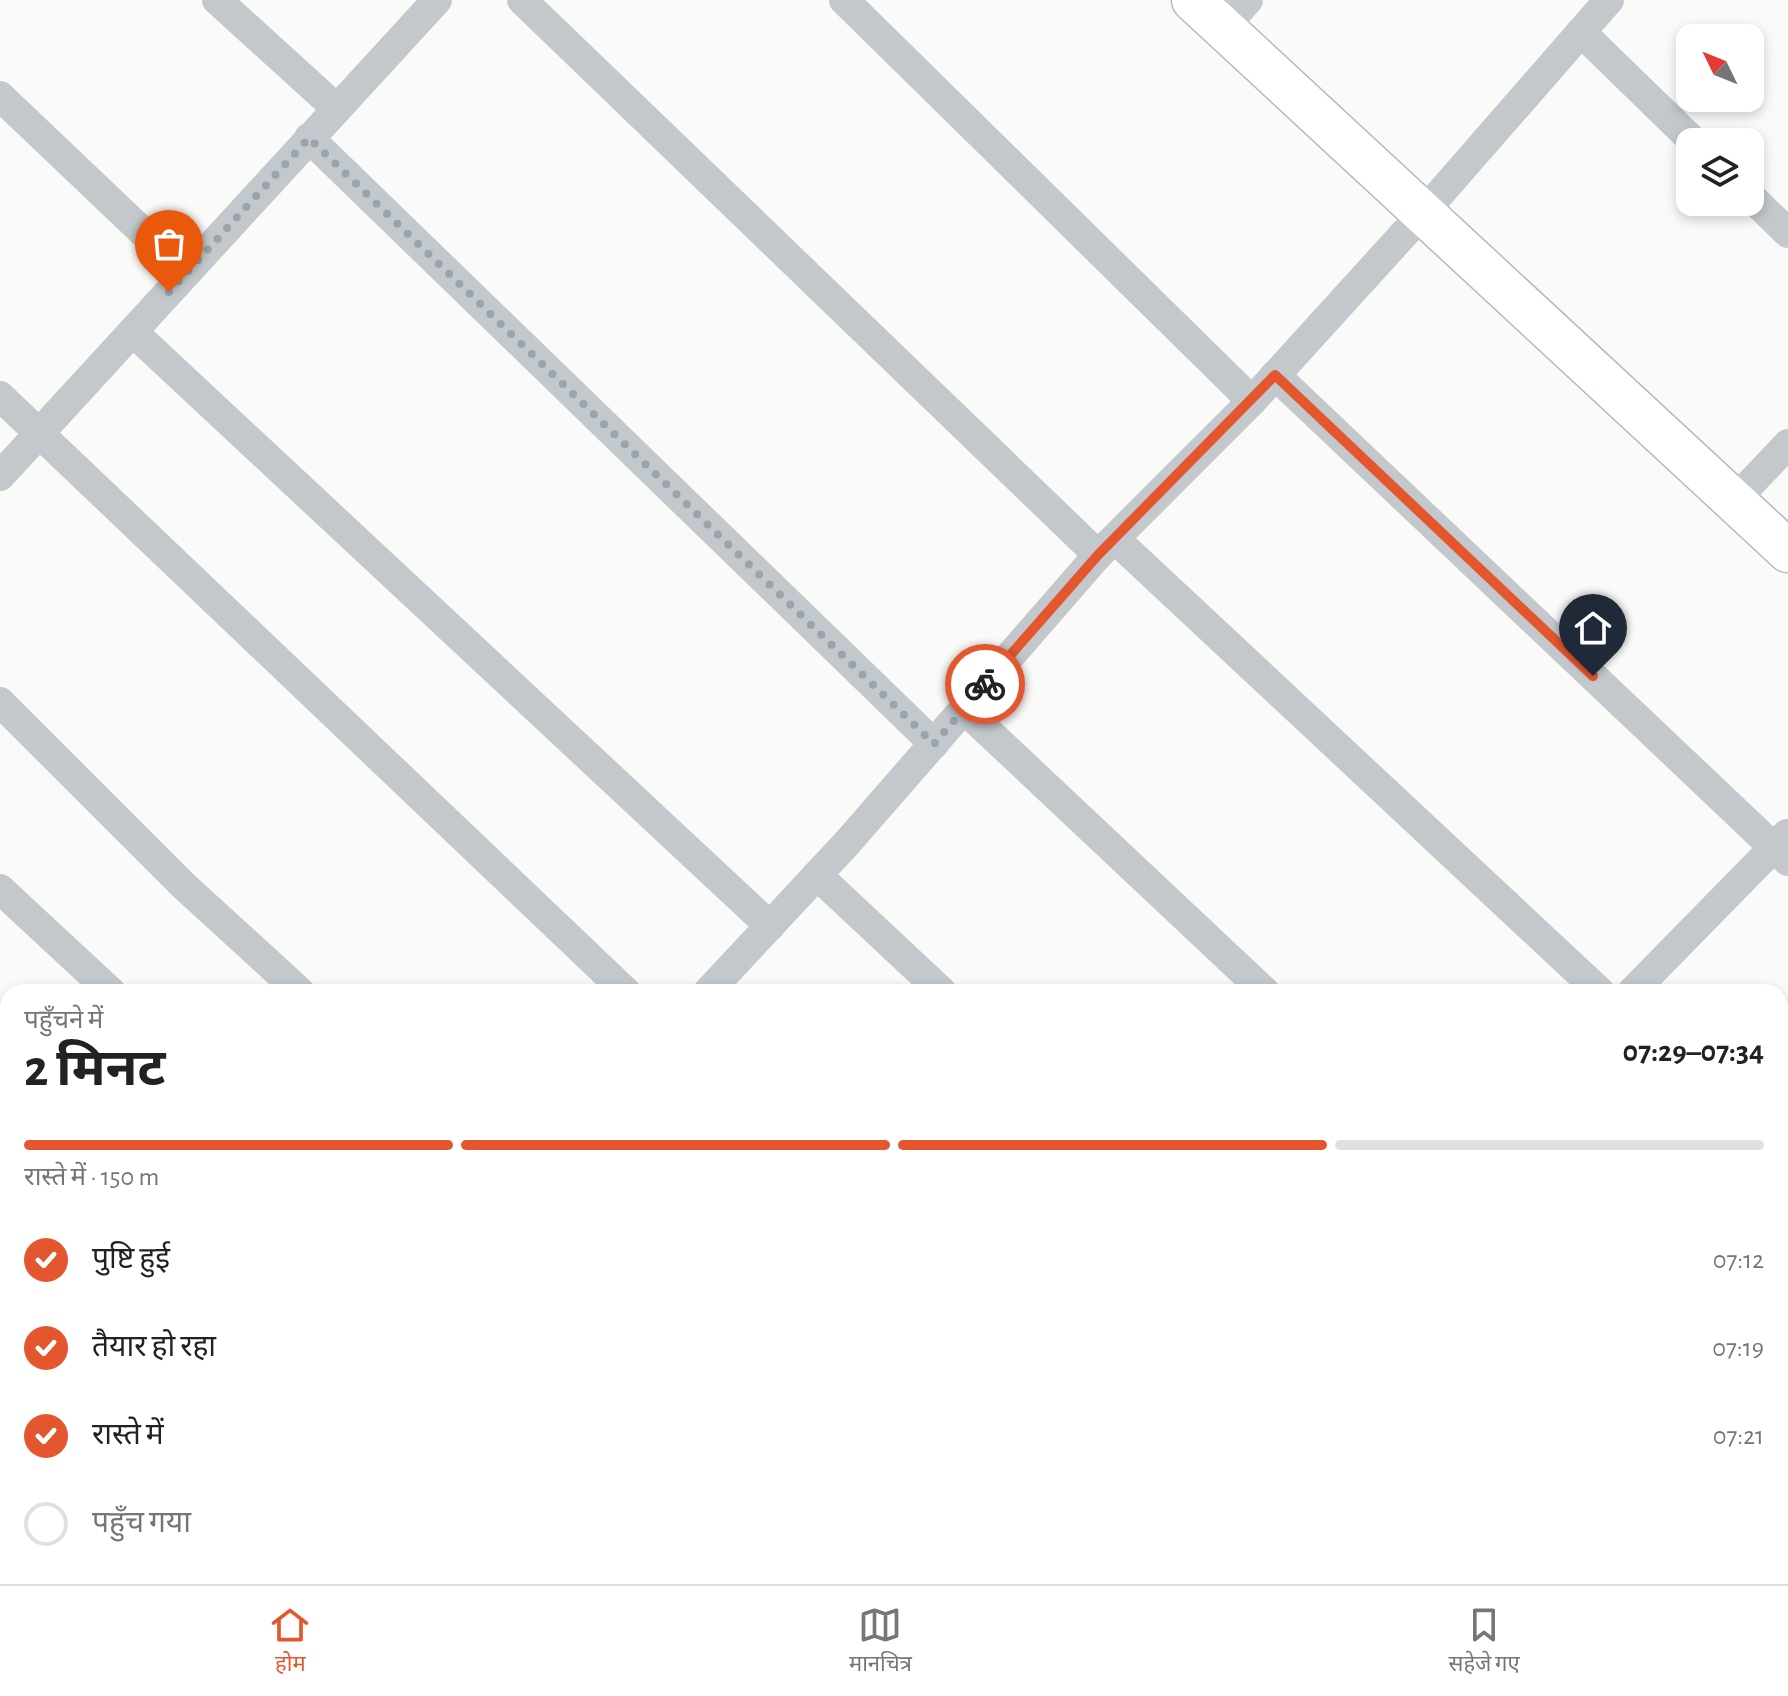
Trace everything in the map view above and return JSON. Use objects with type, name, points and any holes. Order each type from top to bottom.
[{"type":"street","points":[[217,0],[337,109]]},
{"type":"street","points":[[0,476],[437,0]]},
{"type":"street","points":[[522,0],[1106,547],[1591,984]]},
{"type":"street","points":[[844,0],[1252,401]]},
{"type":"street","points":[[1193,0],[1236,14],[1423,213],[1788,551]]},
{"type":"street","points":[[716,984],[817,875],[1106,547],[1252,401],[1423,213],[1609,0]]},
{"type":"street","points":[[1581,32],[1680,128]]},
{"type":"street","points":[[0,96],[186,273]]},
{"type":"street","points":[[309,138],[934,744]]},
{"type":"street","points":[[1764,210],[1788,233]]},
{"type":"street","points":[[133,332],[770,926]]},
{"type":"street","points":[[1275,375],[1783,847],[1640,984]]},
{"type":"street","points":[[0,396],[618,984]]},
{"type":"street","points":[[1734,501],[1788,444]]},
{"type":"street","points":[[0,702],[183,885],[291,984]]},
{"type":"street","points":[[964,709],[1256,984]]},
{"type":"street","points":[[817,875],[933,984]]},
{"type":"street","points":[[0,889],[102,984]]},
{"type":"way so far","points":[[169,292],[309,138],[934,744],[985,684]]},
{"type":"route","points":[[985,684],[1098,555],[1275,375],[1593,676]]}]
